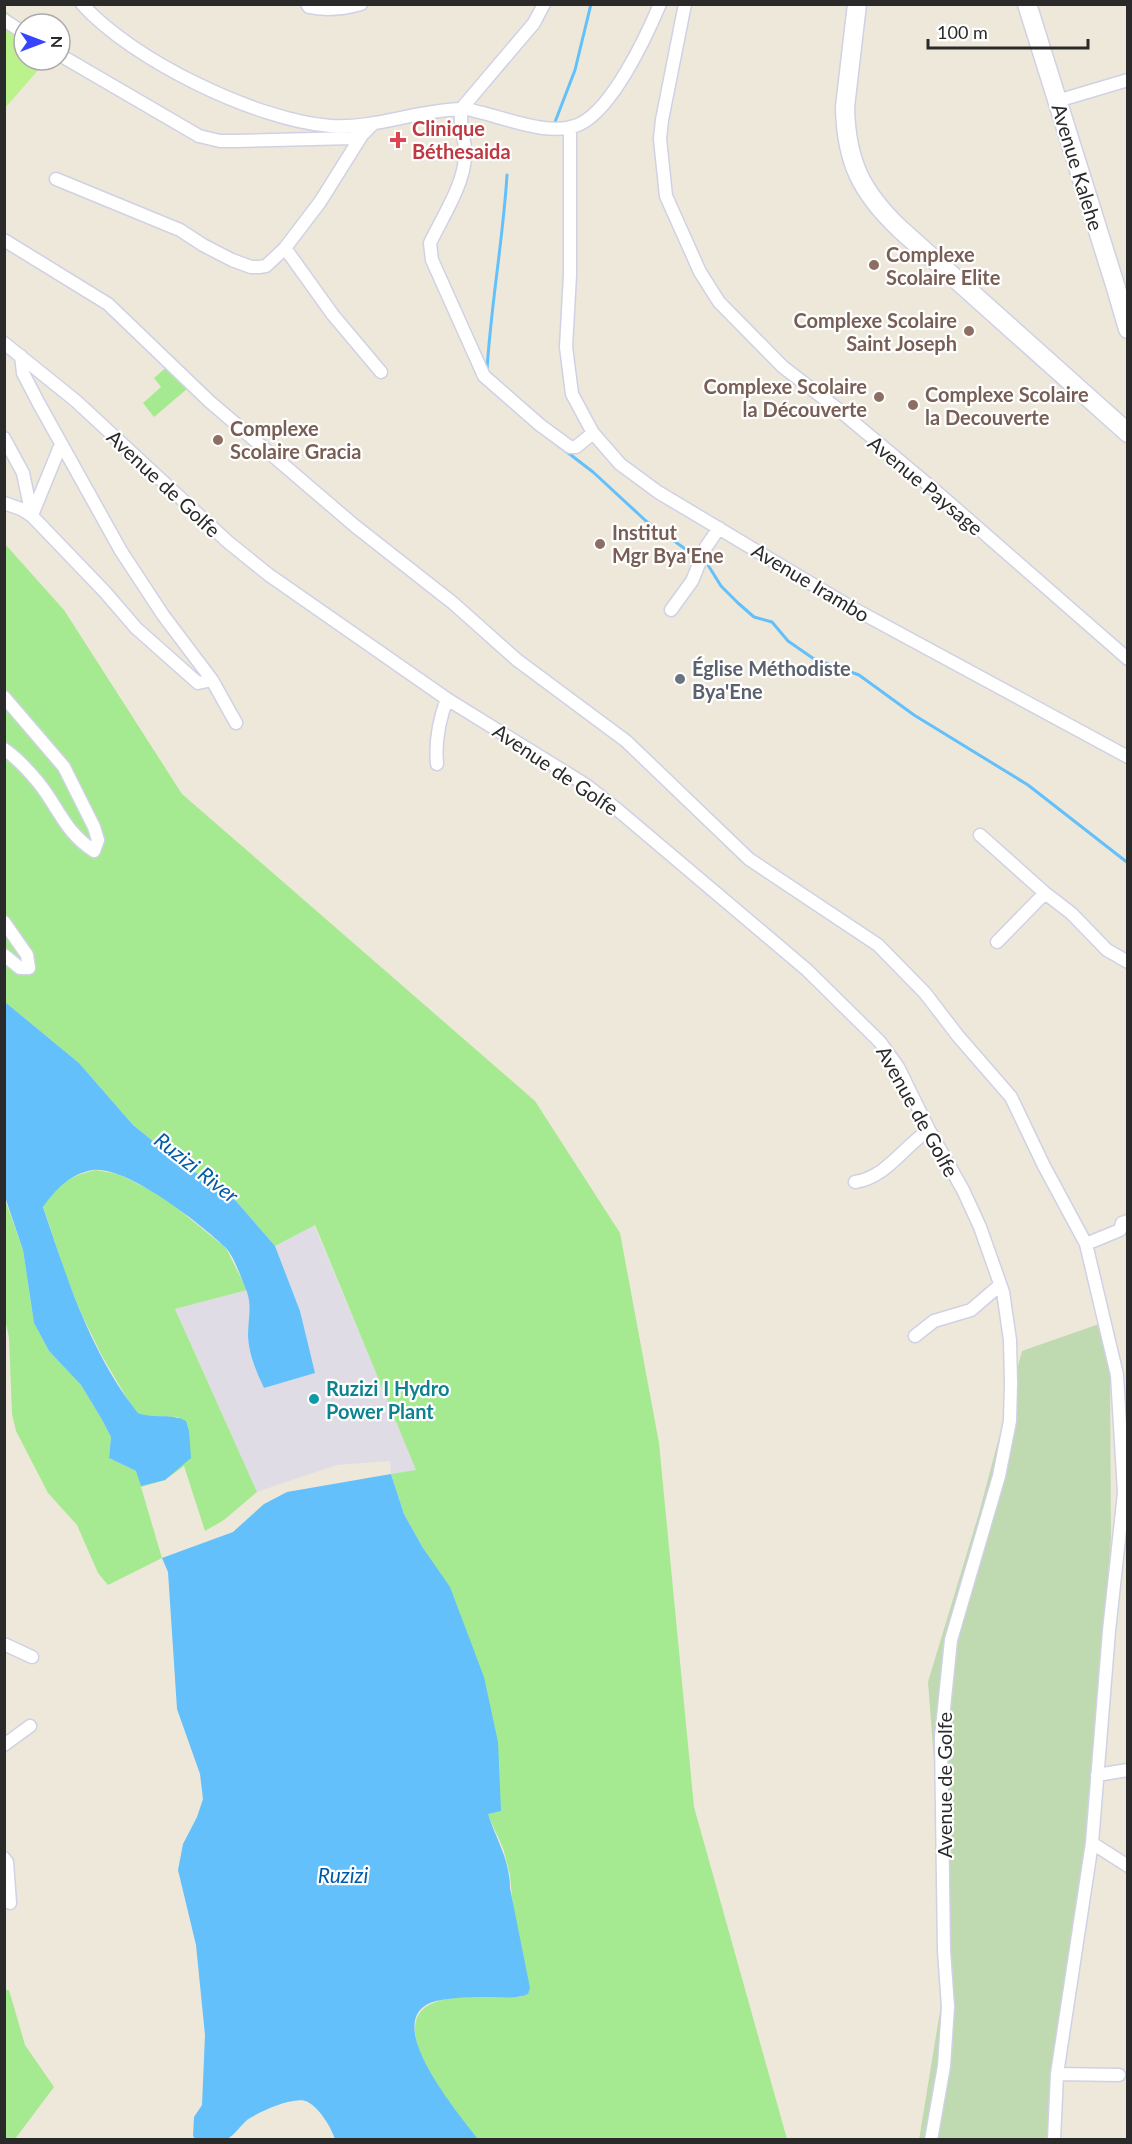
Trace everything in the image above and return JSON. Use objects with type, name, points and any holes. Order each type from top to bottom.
[{"type":"street","points":[[82,4],[110,31],[149,58],[221,94],[290,119],[331,126],[373,124],[462,108],[535,126],[557,129],[580,124],[604,104],[645,38],[660,4]]},
{"type":"street","points":[[307,4],[309,7],[318,9],[344,9],[361,4]]},
{"type":"street","points":[[544,4],[534,23],[462,108],[460,121],[466,154],[463,173],[429,249],[487,379],[540,425],[570,447],[576,447],[593,433]]},
{"type":"street","name":"Avenue Paysage","points":[[685,4],[662,120],[660,139],[662,167],[666,196],[700,272],[719,302],[783,367],[839,410],[938,493],[1128,659]]},
{"type":"street","points":[[857,4],[844,107],[847,143],[863,185],[878,208],[900,229],[1128,433]]},
{"type":"street","name":"Avenue Kalehe","points":[[1027,4],[1128,329]]},
{"type":"street","points":[[72,62],[199,136],[220,141],[235,141],[352,138],[362,135]]},
{"type":"street","points":[[1057,101],[1128,80]]},
{"type":"street","points":[[56,178],[180,230],[203,246],[244,265],[266,266],[285,248],[320,202],[362,135],[373,124]]},
{"type":"street","name":"Avenue Irambo","points":[[570,127],[570,275],[566,347],[572,394],[593,433],[620,464],[640,480],[847,605],[1128,757]]},
{"type":"street","points":[[4,240],[108,304],[209,401],[355,526],[453,603],[517,660],[626,741],[749,859],[878,945],[925,993],[958,1036],[1011,1097],[1044,1166],[1086,1244],[1117,1375],[1124,1493],[1109,1631],[1092,1843],[1057,2074],[1054,2139]]},
{"type":"street","points":[[285,248],[327,307],[381,372]]},
{"type":"street","name":"Avenue de Golfe","points":[[4,343],[76,401],[228,542],[286,587],[447,699],[586,785],[620,811],[807,970],[880,1042],[898,1067],[929,1130],[963,1190],[980,1227],[1003,1292],[1010,1340],[1010,1421],[999,1476],[951,1640],[941,1737],[944,1951],[948,2007],[944,2066],[931,2139]]},
{"type":"street","points":[[21,356],[23,373],[121,551],[163,615],[212,680],[236,723]]},
{"type":"street","points":[[4,438],[23,473],[32,516]]},
{"type":"street","points":[[32,516],[61,444]]},
{"type":"street","points":[[4,503],[32,516],[136,628],[198,683],[212,680]]},
{"type":"street","points":[[671,610],[692,581],[706,547],[719,528]]},
{"type":"street","points":[[4,697],[64,767],[94,827],[98,840],[94,851],[79,841],[67,828],[39,783],[4,748]]},
{"type":"street","points":[[438,764],[437,740],[447,699]]},
{"type":"street","points":[[980,834],[1071,913],[1107,950],[1128,962]]},
{"type":"street","points":[[997,942],[1045,892]]},
{"type":"street","points":[[4,922],[27,955],[29,968],[20,968],[4,955]]},
{"type":"street","points":[[855,1182],[885,1169],[919,1136],[929,1130]]},
{"type":"street","points":[[1086,1244],[1120,1230],[1122,1223],[1128,1221]]},
{"type":"street","points":[[915,1336],[934,1321],[971,1310],[1000,1285]]},
{"type":"street","points":[[4,1644],[32,1657]]},
{"type":"street","points":[[4,1745],[30,1726]]},
{"type":"street","points":[[1097,1775],[1128,1770]]},
{"type":"street","points":[[1092,1843],[1128,1866]]},
{"type":"street","points":[[4,1858],[7,1862],[10,1904]]},
{"type":"street","points":[[1057,2074],[1119,2075]]},
{"type":"shaded area","points":[[314,1225],[417,1471],[391,1474],[390,1461],[337,1465],[257,1492],[175,1309],[247,1290],[251,1307],[248,1336],[252,1361],[264,1388],[314,1373],[300,1311],[275,1246]]},
{"type":"green space","points":[[5,10],[12,17],[12,72],[36,72],[5,108]]},
{"type":"green space","points":[[168,366],[187,389],[154,417],[143,403],[161,387],[154,378]]},
{"type":"green space","points":[[5,544],[64,610],[182,794],[535,1101],[620,1233],[659,1443],[694,1807],[787,2139],[478,2139],[428,2070],[419,2049],[415,2030],[419,2014],[433,2003],[464,1997],[521,1997],[510,1875],[503,1848],[487,1813],[500,1811],[498,1778],[423,1548],[404,1514],[391,1474],[416,1470],[315,1225],[275,1246],[236,1201],[133,1125],[79,1063],[5,1002]]},
{"type":"green space","points":[[96,1170],[118,1174],[162,1196],[226,1248],[247,1290],[175,1309],[257,1492],[224,1520],[205,1531],[184,1466],[165,1480],[141,1487],[162,1558],[108,1585],[98,1573],[77,1525],[48,1493],[16,1431],[12,1414],[9,1338],[4,1314],[4,1197],[23,1250],[34,1323],[49,1351],[81,1385],[101,1418],[111,1437],[109,1458],[136,1471],[179,1417],[147,1416],[138,1413],[131,1405],[102,1356],[82,1315],[66,1276],[43,1206],[65,1182],[78,1175]]},
{"type":"green space","points":[[1099,1324],[1110,1371],[1111,1538],[1088,1825],[1061,2049],[1057,2139],[919,2140],[949,1956],[928,1682],[979,1513],[1022,1351]]},
{"type":"green space","points":[[5,1990],[9,1990],[25,2045],[54,2087],[15,2139],[5,2139]]},
{"type":"water","points":[[5,1002],[79,1063],[133,1125],[236,1201],[275,1246],[300,1311],[315,1373],[264,1388],[250,1350],[247,1293],[231,1255],[214,1237],[181,1211],[143,1186],[107,1171],[93,1170],[77,1175],[59,1188],[48,1200],[43,1207],[71,1288],[93,1340],[121,1390],[138,1413],[175,1417],[186,1421],[191,1458],[165,1480],[141,1486],[136,1471],[109,1458],[111,1437],[101,1418],[81,1385],[49,1351],[34,1323],[23,1250],[5,1197]]},
{"type":"water","name":"Ruzizi","points":[[391,1474],[404,1514],[423,1548],[450,1587],[484,1677],[498,1742],[501,1811],[488,1814],[508,1868],[530,1988],[528,1994],[519,1997],[471,1997],[436,2001],[420,2011],[414,2026],[418,2046],[428,2067],[441,2089],[478,2139],[335,2139],[321,2114],[308,2102],[302,2100],[277,2105],[260,2113],[247,2120],[227,2139],[195,2139],[193,2136],[194,2117],[202,2105],[205,2035],[196,1945],[178,1870],[183,1844],[197,1817],[203,1799],[200,1774],[177,1709],[168,1572],[162,1558],[233,1532],[264,1504],[287,1492]]},
{"type":"waterway","points":[[555,122],[575,70],[591,4]]},
{"type":"waterway","points":[[487,370],[507,175]]},
{"type":"waterway","points":[[550,439],[593,472],[646,521],[698,558]]},
{"type":"waterway","points":[[708,565],[721,586],[754,617],[772,622],[788,641],[814,659],[859,675],[914,715],[1028,785],[1128,863]]},
{"type":"place","name":"Clinique Béthesaida","points":[[398,140]]},
{"type":"place","name":"Complexe Scolaire Elite","points":[[874,265]]},
{"type":"place","name":"Complexe Scolaire Saint Joseph","points":[[969,331]]},
{"type":"place","name":"Complexe Scolaire la Découverte","points":[[879,397]]},
{"type":"place","name":"Complexe Scolaire la Decouverte","points":[[913,405]]},
{"type":"place","name":"Complexe Scolaire Gracia","points":[[218,440]]},
{"type":"place","name":"Institut Mgr Bya'Ene","points":[[600,544]]},
{"type":"place","name":"Église Méthodiste Bya'Ene","points":[[680,679]]},
{"type":"place","name":"Ruzizi I Hydro Power Plant","points":[[314,1399]]},
{"type":"water label","name":"Ruzizi River","points":[[197,1167]]}]
